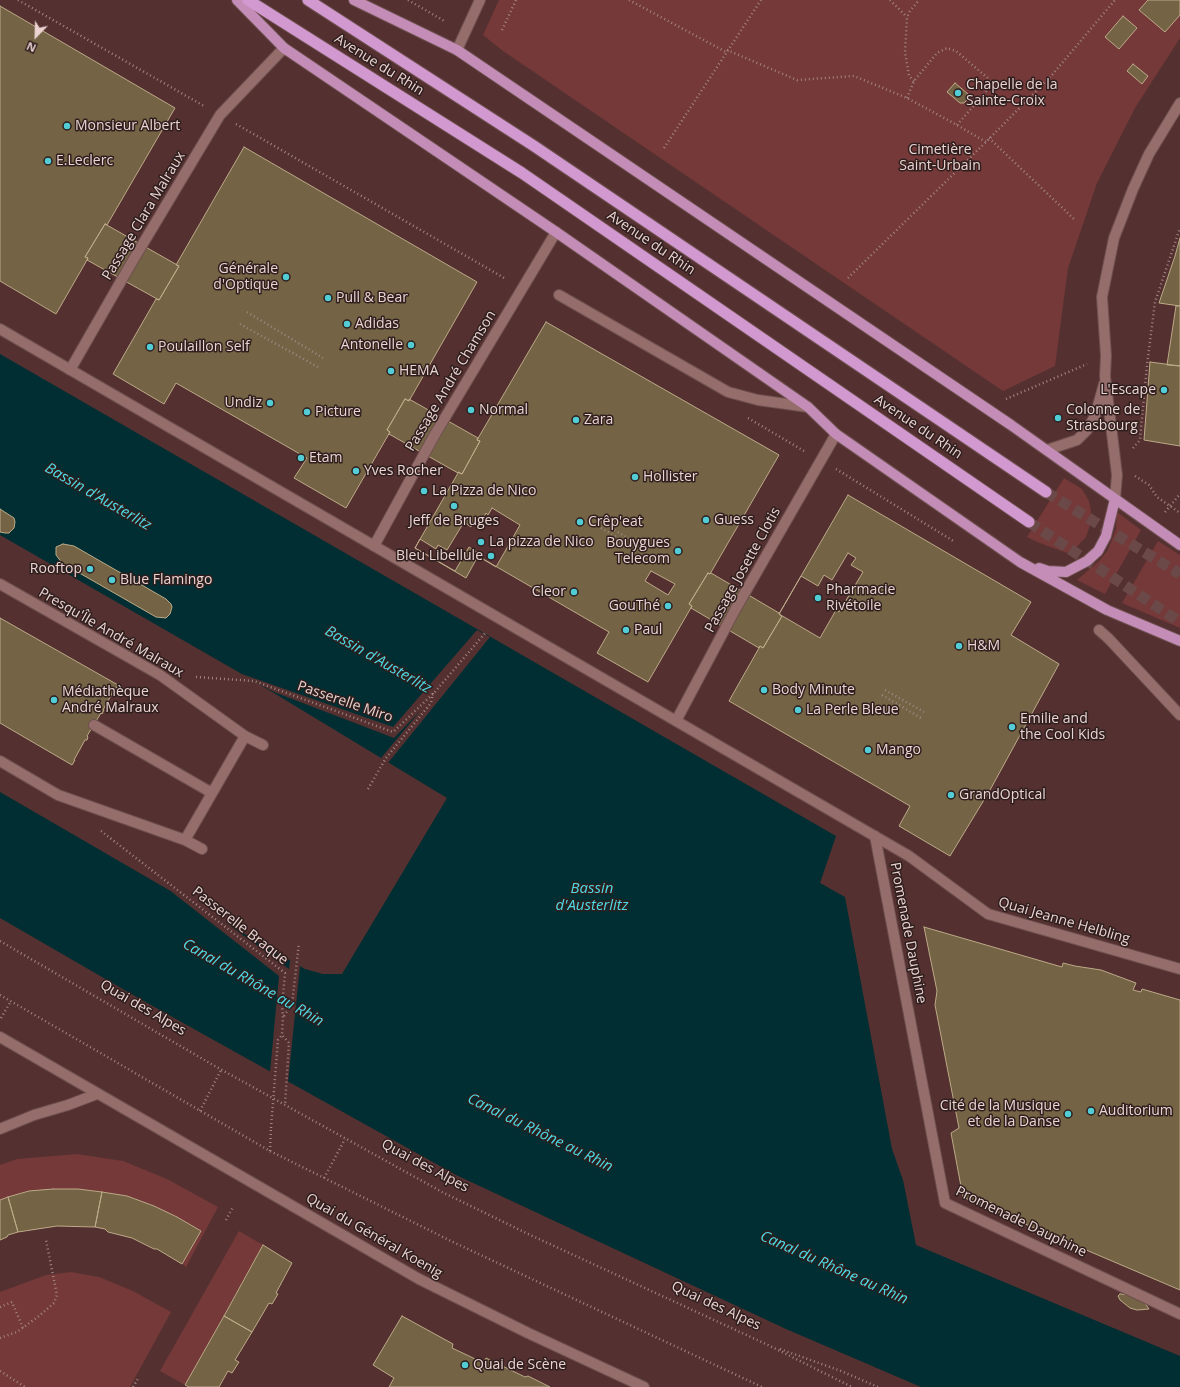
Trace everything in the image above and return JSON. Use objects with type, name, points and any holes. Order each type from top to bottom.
[{"type":"highway","name":"Avenue du Rhin","points":[[248,0],[522,173],[1030,522]]},
{"type":"highway","name":"Avenue du Rhin","points":[[308,0],[534,146],[1046,492]]},
{"type":"main road","points":[[237,0],[284,48],[556,232],[808,407],[836,434],[1020,562],[1107,610],[1180,641]]},
{"type":"main road","points":[[354,0],[457,50],[1047,450],[1180,545]]},
{"type":"main road","points":[[1020,562],[1048,571],[1066,572],[1087,561],[1098,551],[1106,536],[1115,499]]},
{"type":"street","points":[[457,50],[480,0]]},
{"type":"street","name":"Passage Clara Malraux","points":[[70,370],[132,262],[220,115],[284,48]]},
{"type":"street","points":[[1047,450],[1076,440],[1087,430],[1095,416],[1105,376],[1106,356],[1102,297],[1114,238],[1133,189],[1149,154],[1180,103]]},
{"type":"street","name":"Passage André Chamson","points":[[374,546],[434,436],[556,232]]},
{"type":"street","points":[[559,295],[728,392],[758,400],[808,407]]},
{"type":"street","name":"Quai Jeanne Helbling","points":[[0,329],[909,856],[988,914],[1180,969]]},
{"type":"street","points":[[1105,376],[1117,475],[1115,499]]},
{"type":"street","name":"Passage Josette Clotis","points":[[676,721],[735,610],[836,434]]},
{"type":"street","name":"Presqu'Île André Malraux","points":[[0,584],[160,675],[245,736],[263,745]]},
{"type":"street","points":[[1098,630],[1109,639],[1180,715]]},
{"type":"street","points":[[94,725],[212,793]]},
{"type":"street","points":[[185,840],[245,736]]},
{"type":"street","points":[[0,761],[58,795],[185,840],[202,849]]},
{"type":"street","name":"Promenade Dauphine","points":[[875,836],[945,1203],[1180,1314]]},
{"type":"street","points":[[0,1037],[97,1094]]},
{"type":"street","points":[[0,1129],[34,1115],[68,1105],[97,1094]]},
{"type":"street","name":"Quai du Général Koenig","points":[[97,1094],[419,1280],[644,1387]]},
{"type":"path","points":[[408,0],[451,25]]},
{"type":"path","points":[[502,30],[516,0]]},
{"type":"path","points":[[629,0],[727,51],[797,80],[854,76],[908,98],[957,124],[986,142]]},
{"type":"path","points":[[664,148],[761,0]]},
{"type":"path","points":[[890,0],[907,16]]},
{"type":"path","points":[[914,81],[909,76],[905,52],[907,16],[919,0]]},
{"type":"path","points":[[848,278],[1052,75],[1115,0]]},
{"type":"path","points":[[908,98],[914,81],[937,53],[947,48],[956,51],[990,80],[989,88],[957,124]]},
{"type":"path","points":[[990,138],[1076,220]]},
{"type":"path","points":[[1133,454],[1133,448],[1140,440],[1155,302],[1180,228]]},
{"type":"path","points":[[247,312],[323,358]]},
{"type":"path","points":[[240,324],[318,367]]},
{"type":"path","points":[[1000,402],[1106,356]]},
{"type":"path","points":[[1133,474],[1149,484],[1157,497],[1180,513]]},
{"type":"path","points":[[1163,514],[1180,494]]},
{"type":"path","points":[[597,520],[630,538]]},
{"type":"path","points":[[594,524],[627,543]]},
{"type":"path","name":"Passerelle Miro","points":[[160,675],[254,681],[393,732],[434,693],[484,634]]},
{"type":"path","points":[[885,690],[924,712]]},
{"type":"path","points":[[368,789],[386,758],[431,703],[434,693]]},
{"type":"path","points":[[882,695],[921,718]]},
{"type":"path","name":"Passerelle Braque","points":[[96,828],[285,973],[282,1007],[282,1035],[278,1040],[270,1151]]},
{"type":"path","name":"Quai des Alpes","points":[[0,941],[221,1070],[442,1192],[526,1233],[768,1345],[852,1387]]},
{"type":"path","points":[[283,1016],[292,1004],[299,943]]},
{"type":"path","points":[[0,995],[270,1151],[453,1242],[762,1387]]},
{"type":"path","points":[[0,1021],[11,1001]]},
{"type":"path","points":[[282,1035],[289,1043],[285,1105]]},
{"type":"path","points":[[200,1111],[221,1070]]},
{"type":"path","points":[[324,1178],[345,1139]]},
{"type":"path","points":[[226,1220],[233,1207]]},
{"type":"path","points":[[0,1338],[17,1332],[23,1328],[54,1303],[58,1295],[46,1240]]},
{"type":"path","points":[[0,1307],[12,1302],[23,1328]]},
{"type":"path","points":[[768,1345],[841,1371],[878,1387]]},
{"type":"path","points":[[0,1371],[25,1387]]},
{"type":"path","points":[[133,1387],[139,1377]]},
{"type":"green space","name":"Cimetière Saint-Urbain","points":[[499,0],[1180,0],[1180,38],[1135,108],[1097,183],[1068,268],[1055,366],[1003,391],[503,51],[483,35]]},
{"type":"green space","points":[[1064,478],[1082,489],[1089,501],[1091,511],[1090,525],[1086,537],[1070,554],[1027,537]]},
{"type":"green space","points":[[1117,512],[1141,530],[1105,594],[1077,580],[1099,561],[1108,550],[1116,529]]},
{"type":"green space","points":[[1158,541],[1180,555],[1180,628],[1122,603]]},
{"type":"green space","points":[[77,1154],[123,1161],[167,1179],[218,1207],[186,1267],[182,1264],[201,1231],[177,1217],[127,1196],[78,1189],[53,1189],[0,1200],[0,1165],[17,1159]]},
{"type":"green space","points":[[239,1231],[263,1245],[185,1385],[160,1371]]},
{"type":"green space","points":[[71,1272],[99,1277],[133,1291],[171,1312],[130,1387],[0,1387],[0,1292],[46,1275]]},
{"type":"water","name":"Bassin d'Austerlitz","points":[[0,354],[836,836],[820,883],[845,897],[892,1149],[903,1180],[916,1245],[1180,1356],[1180,1387],[921,1387],[786,1329],[456,1175],[140,999],[0,918],[0,792],[305,969],[323,974],[342,974],[447,798],[254,681],[0,535]]},
{"type":"pier","points":[[477,630],[490,637],[388,763],[381,758],[421,710],[394,738],[274,692],[239,673],[393,727]]},
{"type":"pier","points":[[168,889],[229,925],[289,969],[290,960],[300,966],[288,1082],[270,1072],[279,976]]},
{"type":"building","points":[[1148,0],[1180,0],[1180,15],[1165,32],[1139,10]]},
{"type":"building","points":[[0,6],[175,108],[107,225],[105,224],[85,257],[88,258],[56,314],[0,281]]},
{"type":"building","points":[[1123,16],[1137,28],[1119,49],[1105,37]]},
{"type":"building","points":[[1133,64],[1148,76],[1142,84],[1127,71]]},
{"type":"building","name":"Chapelle de la Sainte-Croix","points":[[955,83],[968,94],[969,98],[964,103],[960,103],[947,92]]},
{"type":"building","points":[[244,147],[477,282],[409,401],[405,399],[387,430],[390,432],[346,508],[294,478],[307,458],[176,383],[164,404],[113,374],[156,299],[159,300],[179,266],[176,265]]},
{"type":"building","points":[[105,224],[179,266],[159,300],[87,260],[88,258],[85,257]]},
{"type":"building","points":[[1180,238],[1180,306],[1159,303],[1175,256]]},
{"type":"building","points":[[1176,306],[1180,306],[1180,366],[1167,365]]},
{"type":"building","points":[[546,322],[779,455],[710,574],[708,573],[689,604],[692,606],[648,682],[597,653],[609,632],[478,556],[466,578],[415,548],[458,472],[462,474],[480,441],[477,440]]},
{"type":"building","name":"L'Escape","points":[[1150,362],[1180,366],[1180,446],[1144,440]]},
{"type":"building","points":[[405,399],[409,401],[409,399],[478,438],[477,440],[480,441],[462,474],[389,434],[390,432],[387,430]]},
{"type":"building","points":[[848,495],[1031,602],[1011,635],[1059,664],[990,790],[950,856],[899,826],[910,806],[729,701],[760,646],[763,648],[782,616],[779,614]]},
{"type":"building","name":"La pizza de Nico","points":[[492,508],[520,525],[496,567],[478,556],[480,554],[469,547],[455,571],[415,548],[420,539],[436,549],[438,545],[447,550],[464,522],[471,527],[475,521],[480,524],[486,513],[488,515]]},
{"type":"building","points":[[0,509],[14,518],[14,528],[9,533],[0,532]]},
{"type":"building","name":"Blue Flamingo","points":[[63,544],[74,546],[166,599],[172,607],[170,614],[166,618],[156,617],[62,563],[56,555],[56,547]]},
{"type":"building","name":"Pharmacie Rivétoile","points":[[848,553],[856,558],[851,565],[863,572],[839,612],[836,610],[820,638],[779,614],[801,576],[818,586],[824,575],[832,580]]},
{"type":"building","points":[[651,571],[675,584],[668,595],[645,581]]},
{"type":"building","points":[[708,573],[711,573],[782,616],[763,648],[760,646],[759,648],[691,608],[692,606],[689,604]]},
{"type":"building","name":"Médiathèque André Malraux","points":[[0,618],[118,685],[102,714],[101,713],[87,736],[87,740],[85,740],[72,765],[0,723]]},
{"type":"building","name":"Cité de la Musique et de la Danse","points":[[924,927],[1062,967],[1063,963],[1101,970],[1136,983],[1133,990],[1141,992],[1142,989],[1180,1000],[1180,1290],[990,1209],[992,1203],[982,1199],[980,1205],[963,1197],[951,1133],[959,1128],[935,1005],[937,991]]},
{"type":"building","points":[[78,1189],[102,1192],[95,1227],[57,1226],[18,1232],[8,1197],[29,1191]]},
{"type":"building","points":[[102,1192],[127,1196],[154,1206],[201,1231],[182,1264],[157,1249],[154,1249],[132,1238],[95,1227]]},
{"type":"building","points":[[8,1197],[18,1232],[8,1235],[0,1240],[0,1200]]},
{"type":"building","points":[[263,1245],[292,1263],[276,1293],[278,1294],[272,1304],[269,1303],[252,1332],[224,1316]]},
{"type":"building","points":[[1120,1294],[1133,1295],[1145,1303],[1149,1309],[1137,1310],[1130,1308],[1120,1300],[1118,1296]]},
{"type":"building","points":[[224,1316],[252,1332],[235,1360],[239,1362],[232,1373],[228,1371],[219,1387],[189,1387],[185,1385]]},
{"type":"building","points":[[402,1316],[453,1344],[452,1348],[483,1363],[486,1358],[525,1377],[528,1376],[550,1387],[389,1387],[394,1378],[373,1365]]},
{"type":"tunnel","points":[[1046,492],[1180,574]]},
{"type":"tunnel","points":[[1029,522],[1180,622]]},
{"type":"place","name":"Chapelle de la Sainte-Croix","points":[[958,93]]},
{"type":"place","name":"Monsieur Albert","points":[[67,126]]},
{"type":"place","name":"E.Leclerc","points":[[48,161]]},
{"type":"place","name":"Générale d'Optique","points":[[286,277]]},
{"type":"place","name":"Pull & Bear","points":[[328,298]]},
{"type":"place","name":"Adidas","points":[[347,324]]},
{"type":"place","name":"Antonelle","points":[[411,345]]},
{"type":"place","name":"Poulaillon Self","points":[[150,347]]},
{"type":"place","name":"HEMA","points":[[391,371]]},
{"type":"place","name":"L'Escape","points":[[1164,390]]},
{"type":"place","name":"Undiz","points":[[270,403]]},
{"type":"place","name":"Normal","points":[[471,410]]},
{"type":"place","name":"Picture","points":[[307,412]]},
{"type":"place","name":"Colonne de Strasbourg","points":[[1058,418]]},
{"type":"place","name":"Zara","points":[[576,420]]},
{"type":"place","name":"Etam","points":[[301,458]]},
{"type":"place","name":"Yves Rocher","points":[[356,471]]},
{"type":"place","name":"Hollister","points":[[635,477]]},
{"type":"place","name":"La Pizza de Nico","points":[[424,491]]},
{"type":"place","name":"Jeff de Bruges","points":[[454,506]]},
{"type":"place","name":"Guess","points":[[706,520]]},
{"type":"place","name":"Crêp'eat","points":[[580,522]]},
{"type":"place","name":"La pizza de Nico","points":[[481,542]]},
{"type":"place","name":"Bouygues Telecom","points":[[678,551]]},
{"type":"place","name":"Bleu Libellule","points":[[491,556]]},
{"type":"place","name":"Rooftop","points":[[90,569]]},
{"type":"place","name":"Blue Flamingo","points":[[112,580]]},
{"type":"place","name":"Cleor","points":[[574,592]]},
{"type":"place","name":"Pharmacie Rivétoile","points":[[818,598]]},
{"type":"place","name":"GouThé","points":[[668,606]]},
{"type":"place","name":"Paul","points":[[626,630]]},
{"type":"place","name":"H&M","points":[[959,646]]},
{"type":"place","name":"Body Minute","points":[[764,690]]},
{"type":"place","name":"Médiathèque André Malraux","points":[[54,700]]},
{"type":"place","name":"La Perle Bleue","points":[[798,710]]},
{"type":"place","name":"Emilie and the Cool Kids","points":[[1012,727]]},
{"type":"place","name":"Mango","points":[[868,750]]},
{"type":"place","name":"GrandOptical","points":[[951,795]]},
{"type":"place","name":"Auditorium","points":[[1091,1111]]},
{"type":"place","name":"Cité de la Musique et de la Danse","points":[[1068,1114]]},
{"type":"place","name":"Quai de Scène","points":[[465,1365]]},
{"type":"water label","name":"Canal du Rhône au Rhin","points":[[253,983]]},
{"type":"water label","name":"Canal du Rhône au Rhin","points":[[540,1133]]},
{"type":"water label","name":"Canal du Rhône au Rhin","points":[[834,1268]]}]
